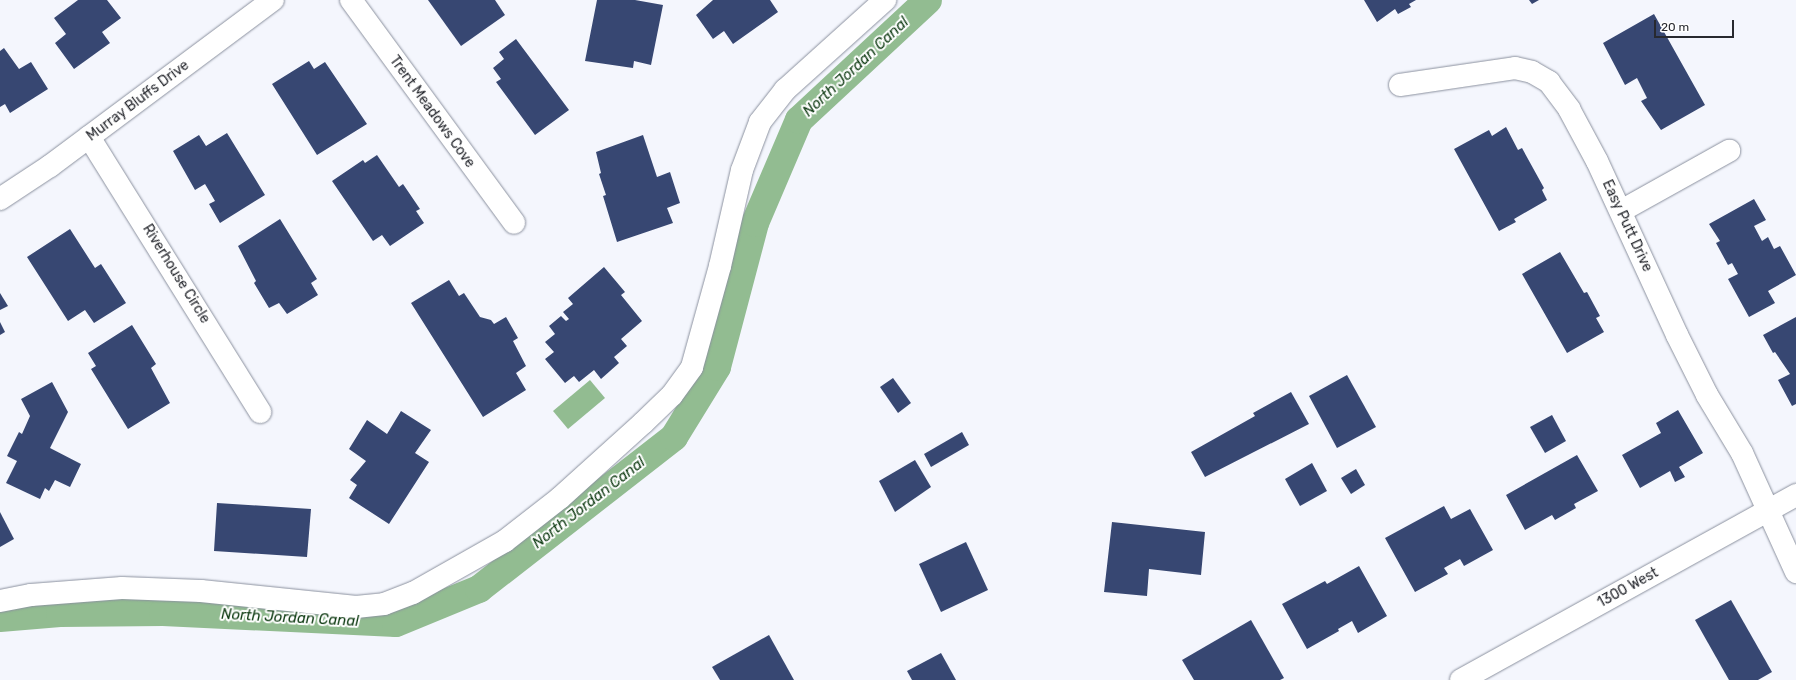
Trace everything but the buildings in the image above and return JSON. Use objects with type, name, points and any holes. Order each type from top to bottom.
[{"type":"street","name":"Murray Bluffs Drive","points":[[0,199],[89,137],[273,0]]},
{"type":"street","name":"Trent Meadows Cove","points":[[351,0],[514,223]]},
{"type":"street","points":[[0,601],[31,595],[122,588],[201,591],[356,607],[384,604],[413,593],[505,540],[560,498],[643,423],[672,395],[692,367],[720,266],[742,170],[760,122],[785,90],[885,0]]},
{"type":"street","name":"Easy Putt Drive","points":[[1400,85],[1496,69],[1515,68],[1532,72],[1549,82],[1569,109],[1621,212],[1677,335],[1707,395],[1742,452],[1769,510],[1785,553],[1796,572]]},
{"type":"street","name":"Riverhouse Circle","points":[[89,137],[260,412]]},
{"type":"street","points":[[1621,212],[1729,152]]},
{"type":"street","name":"1300 West","points":[[1461,680],[1796,495]]},
{"type":"shaded area","points":[[590,380],[605,398],[568,429],[553,411]]},
{"type":"waterway","name":"North Jordan Canal","points":[[0,618],[60,613],[163,612],[396,623],[479,589],[674,437],[717,367],[755,223],[799,120],[928,0]]}]
